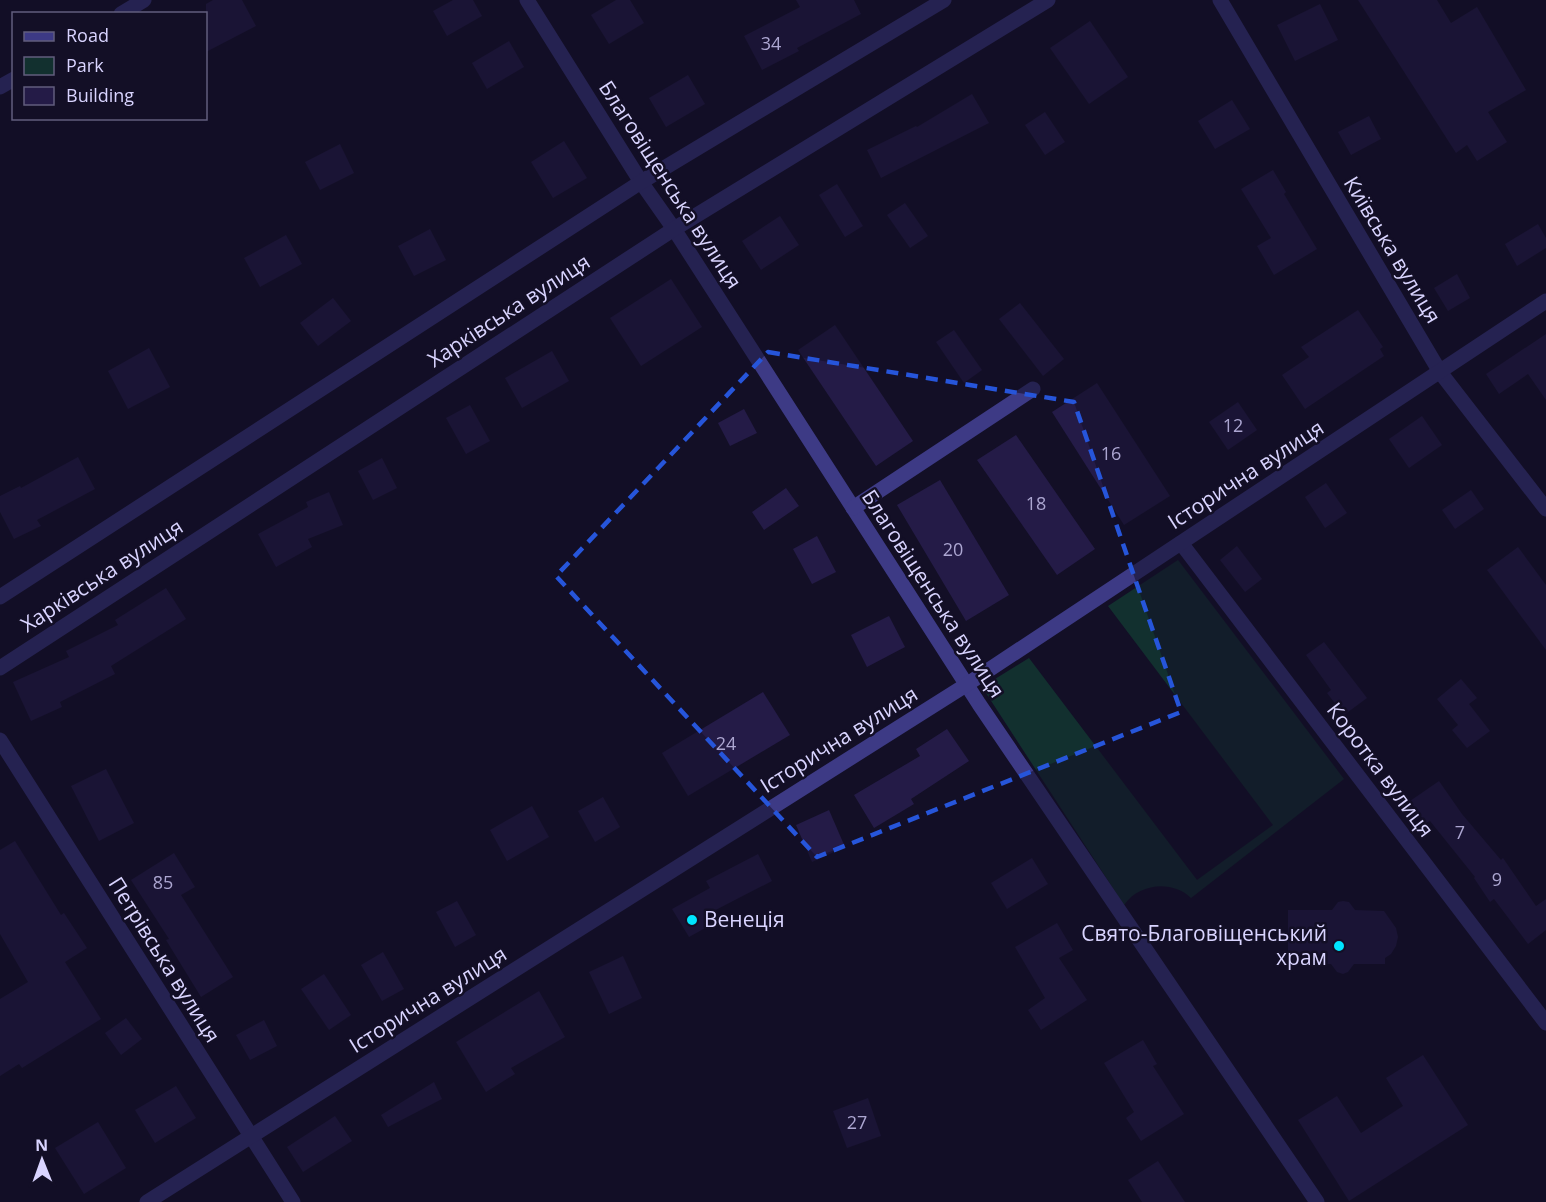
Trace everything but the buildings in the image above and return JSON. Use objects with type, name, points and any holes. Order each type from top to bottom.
[{"type":"street","points":[[124,12],[144,0]]},
{"type":"street","name":"Благовіщенська вулиця","points":[[528,0],[641,182],[674,229],[966,685],[1317,1202]]},
{"type":"street","name":"Харківська вулиця","points":[[0,597],[641,182],[944,0]]},
{"type":"street","name":"Харківська вулиця","points":[[0,668],[674,229],[1048,0]]},
{"type":"street","name":"Київська вулиця","points":[[1220,0],[1440,372],[1546,509]]},
{"type":"street","name":"Історична вулиця","points":[[147,1202],[966,685],[1546,301]]},
{"type":"street","points":[[853,508],[1033,388]]},
{"type":"street","name":"Коротка вулиця","points":[[1181,543],[1546,1023]]},
{"type":"street","name":"Петрівська вулиця","points":[[0,740],[293,1202]]},
{"type":"highlighted area","points":[[768,352],[1074,402],[1181,712],[817,857],[556,576]]},
{"type":"green space","points":[[1178,560],[1344,779],[1191,898],[1175,888],[1156,886],[1138,892],[1124,905],[982,687],[1029,658],[1197,880],[1273,825],[1108,606]]},
{"type":"place","name":"Венеція","points":[[692,920]]},
{"type":"place","name":"Свято-Благовіщенський храм","points":[[1339,946]]}]
